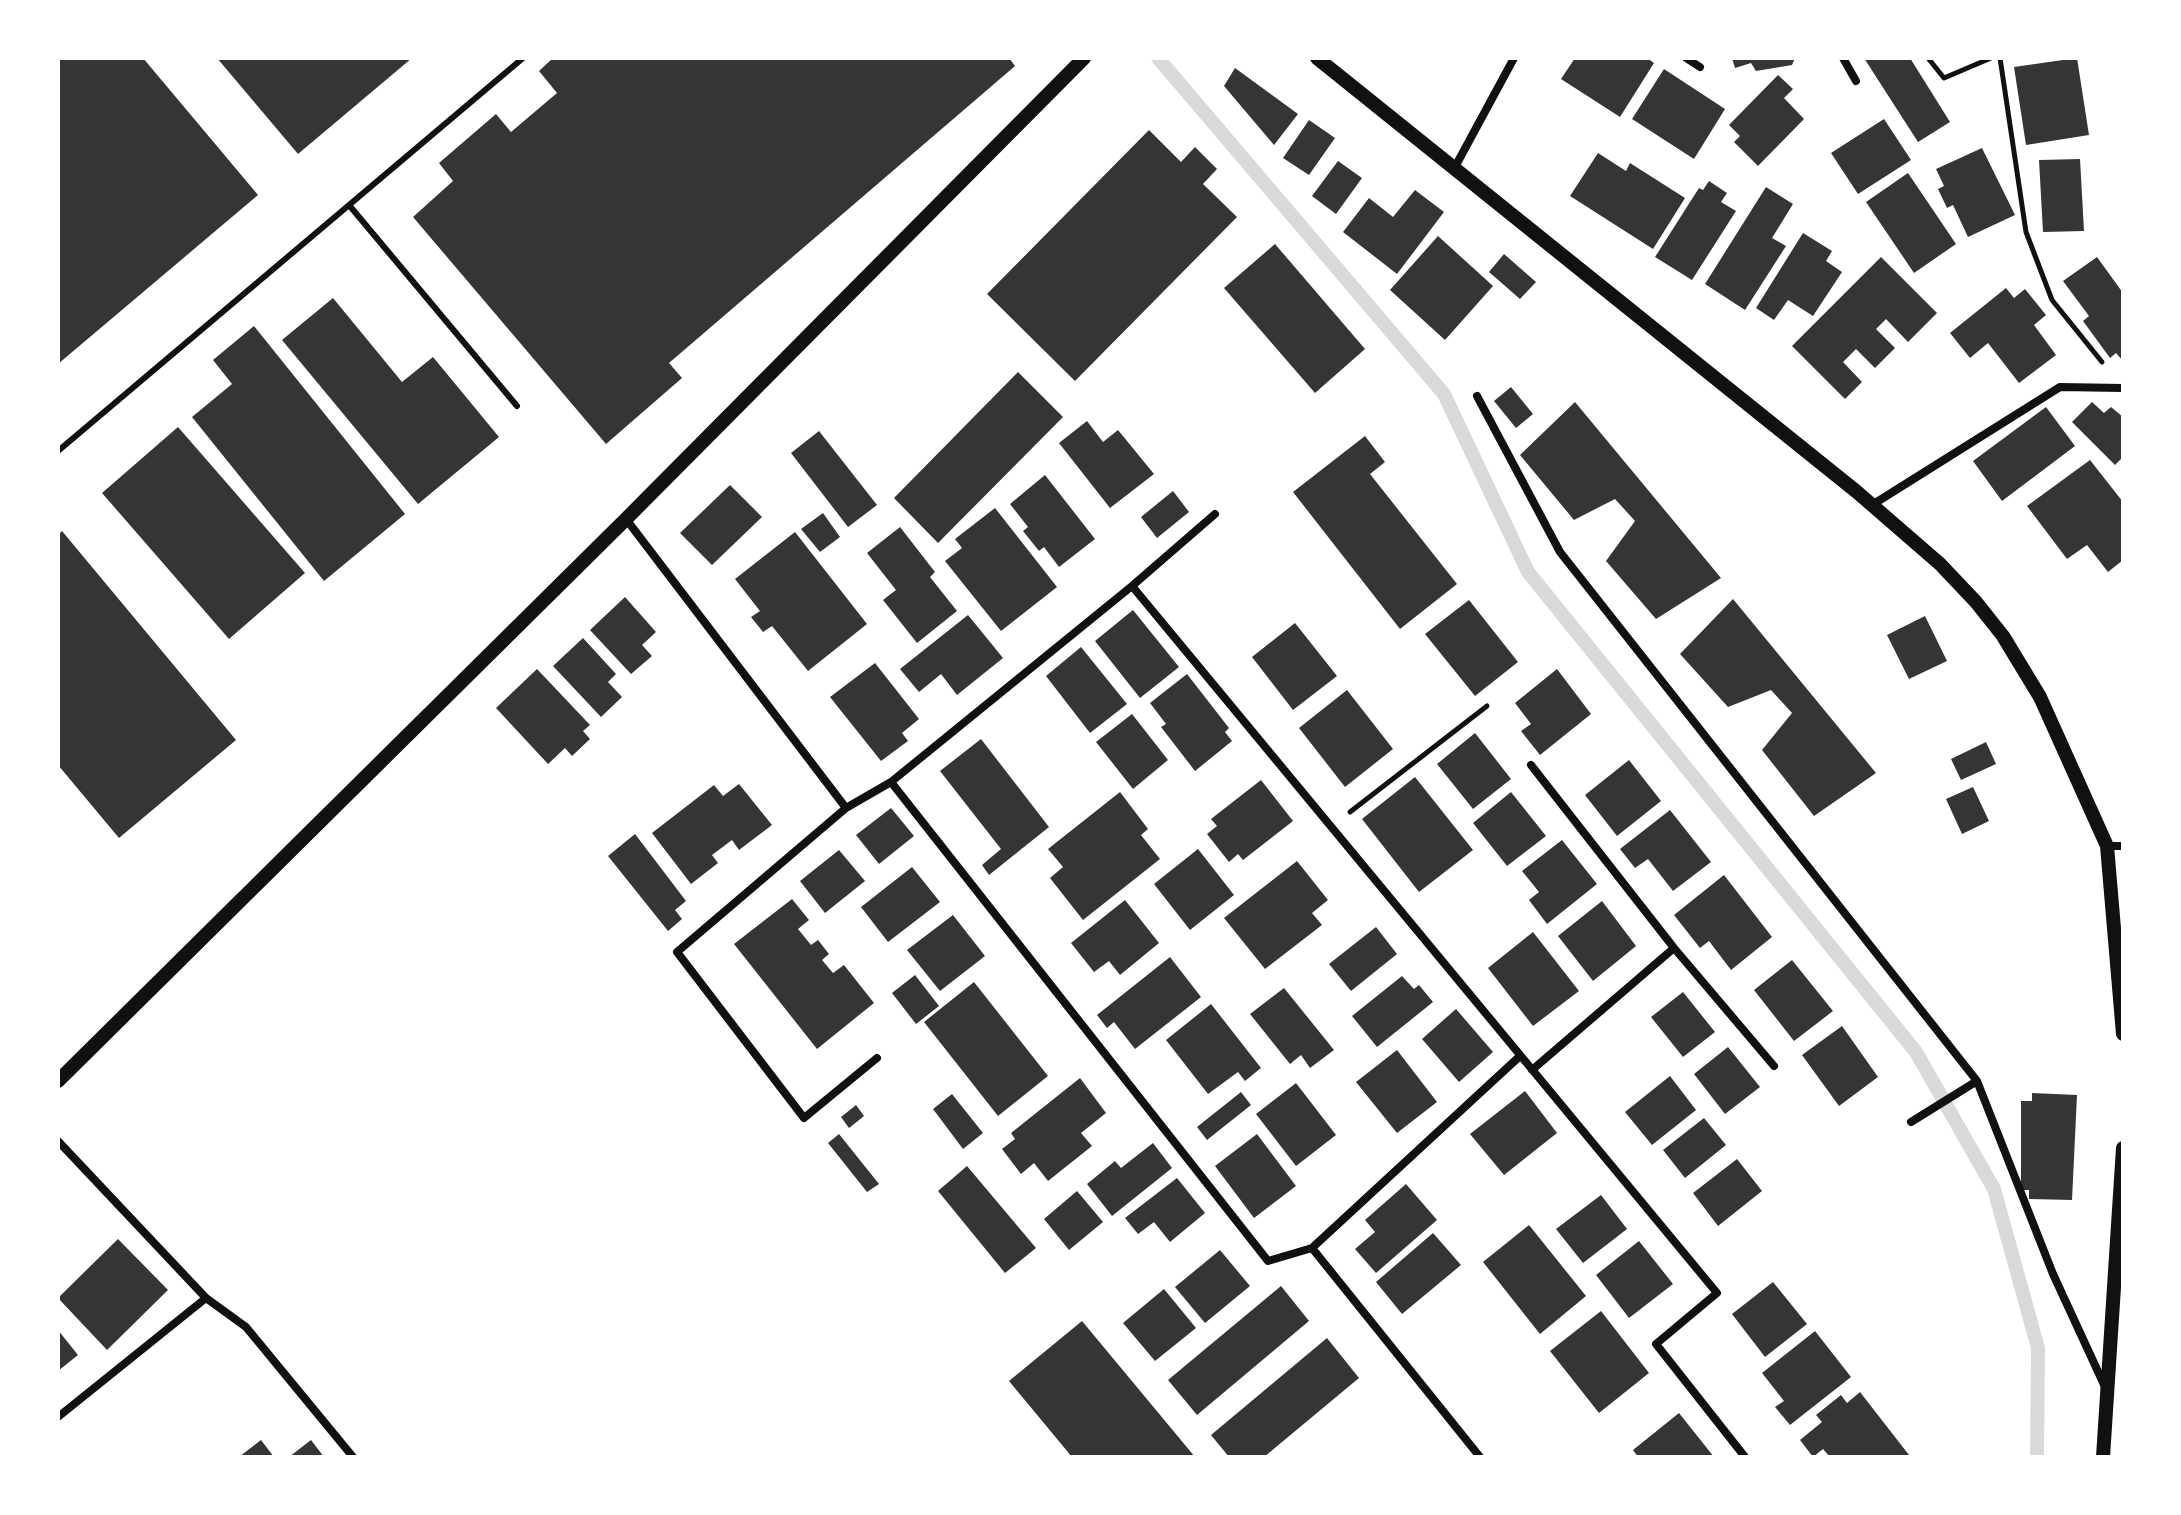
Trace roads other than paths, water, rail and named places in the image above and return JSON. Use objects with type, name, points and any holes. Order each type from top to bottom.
[{"type":"street","points":[[58,1081],[626,519],[1084,58]]},
{"type":"street","points":[[1317,58],[1872,505],[1940,564],[2003,636],[2040,697],[2107,846],[2123,1034]]},
{"type":"street","points":[[1455,167],[1514,58]]},
{"type":"street","points":[[1686,58],[1700,67]]},
{"type":"street","points":[[1843,58],[1856,81]]},
{"type":"street","points":[[1872,505],[2060,387],[2123,388]]},
{"type":"street","points":[[1477,396],[1560,552],[1977,1081],[2053,1274],[2108,1393]]},
{"type":"street","points":[[877,1058],[804,1118],[677,952],[846,808],[891,782],[1132,586],[1215,514]]},
{"type":"street","points":[[626,519],[846,808]]},
{"type":"street","points":[[1132,586],[1717,1293],[1656,1344],[1745,1457]]},
{"type":"street","points":[[1531,765],[1674,948],[1774,1066]]},
{"type":"street","points":[[891,782],[1268,1261],[1312,1248],[1520,1056]]},
{"type":"street","points":[[2107,846],[2123,846]]},
{"type":"street","points":[[1532,1070],[1674,948]]},
{"type":"street","points":[[1911,1122],[1977,1081]]},
{"type":"street","points":[[58,1141],[206,1298],[246,1327],[353,1457]]},
{"type":"street","points":[[2103,1457],[2123,1148]]},
{"type":"street","points":[[1312,1248],[1480,1457]]},
{"type":"street","points":[[58,1417],[206,1298]]},
{"type":"lane","points":[[58,451],[523,58]]},
{"type":"lane","points":[[349,205],[517,406]]},
{"type":"waterway","points":[[1158,58],[1444,394],[1528,572],[1916,1052],[1994,1189],[2038,1348],[2037,1457]]}]
